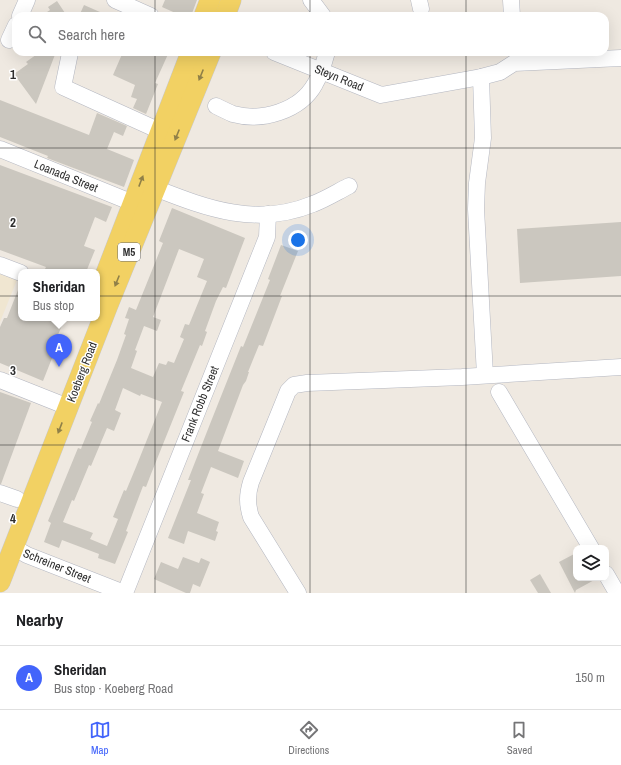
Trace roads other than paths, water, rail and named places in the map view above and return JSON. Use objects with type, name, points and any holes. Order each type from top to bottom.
[{"type":"main road","points":[[206,12],[210,0]]},
{"type":"main road","points":[[226,12],[231,0]]},
{"type":"main road","name":"Koeberg Road","points":[[101,301],[133,203],[189,56]]},
{"type":"main road","name":"Koeberg Road","points":[[101,301],[155,188],[209,56]]},
{"type":"main road","name":"Koeberg Road","points":[[0,582],[6,545],[9,496],[62,404],[87,321]]},
{"type":"main road","name":"Koeberg Road","points":[[6,545],[93,321]]},
{"type":"street","points":[[22,12],[27,0]]},
{"type":"street","points":[[115,0],[142,12]]},
{"type":"street","points":[[311,0],[320,12]]},
{"type":"street","points":[[511,0],[512,12]]},
{"type":"street","points":[[10,40],[12,35]]},
{"type":"street","points":[[69,56],[63,87],[160,131]]},
{"type":"street","name":"Steyn Road","points":[[284,56],[381,95],[481,77]]},
{"type":"street","points":[[216,106],[233,114],[251,117],[270,115],[287,109],[302,99],[315,85],[326,56]]},
{"type":"street","points":[[485,375],[476,209],[477,183],[483,138],[481,77],[500,72],[514,58],[621,58]]},
{"type":"street","name":"Loanada Street","points":[[0,149],[133,203]]},
{"type":"street","points":[[155,188],[196,204],[224,212],[250,215],[268,214],[311,205],[349,186]]},
{"type":"street","name":"Frank Robb Street","points":[[125,593],[266,236],[268,214]]},
{"type":"street","points":[[0,265],[18,272]]},
{"type":"street","points":[[298,593],[251,517],[247,504],[251,482],[290,388],[299,383],[485,375],[621,367]]},
{"type":"street","points":[[0,380],[62,404]]},
{"type":"street","points":[[499,392],[589,545]]},
{"type":"street","name":"Schreiner Street","points":[[6,545],[27,555],[125,593]]},
{"type":"street","points":[[609,579],[617,593]]},
{"type":"place","name":"Sheridan","points":[[59,367]]}]
